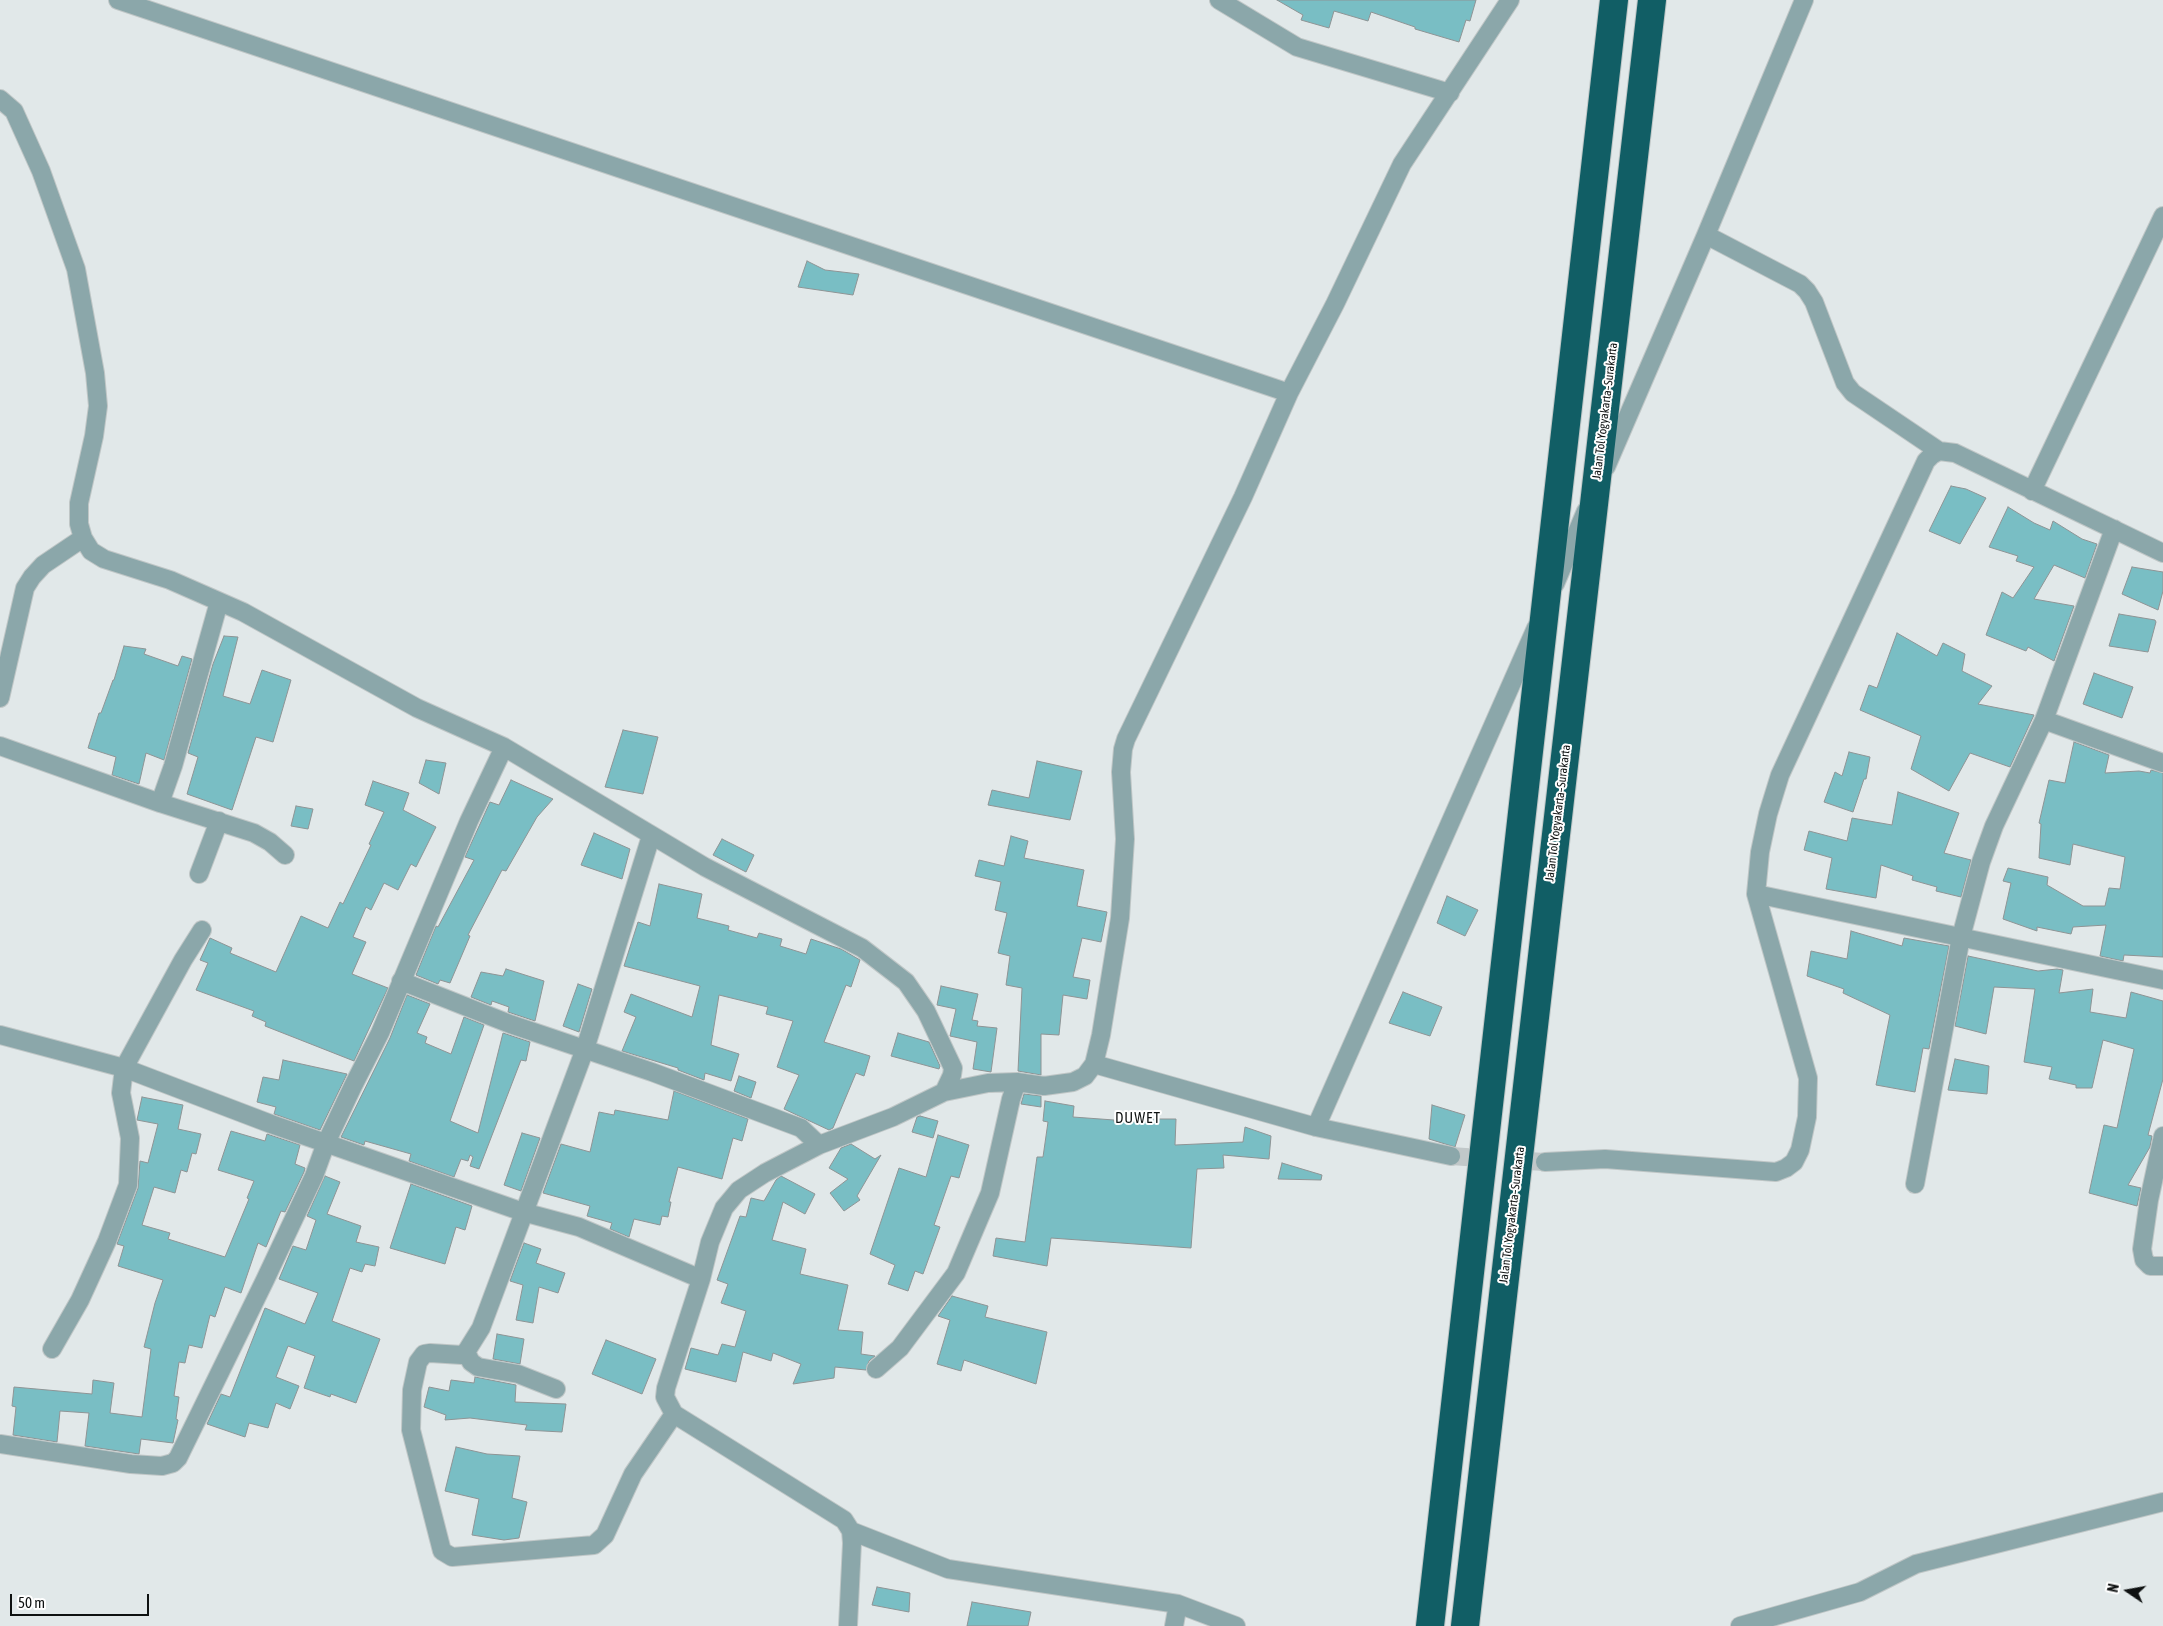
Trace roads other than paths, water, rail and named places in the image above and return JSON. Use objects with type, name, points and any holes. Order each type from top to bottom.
[{"type":"highway","points":[[1430,1626],[1614,0]]},
{"type":"highway","name":"Jalan Tol Yogyakarta–Surakarta","points":[[1465,1626],[1652,0]]},
{"type":"street","points":[[118,0],[1289,393]]},
{"type":"street","points":[[1219,0],[1297,47],[1450,93]]},
{"type":"street","points":[[848,1626],[852,1544],[851,1531],[844,1520],[827,1507],[700,1432],[674,1414],[665,1397],[666,1388],[701,1279],[710,1242],[724,1208],[739,1190],[765,1173],[820,1145],[893,1117],[944,1092],[988,1083],[1017,1082],[1044,1086],[1073,1082],[1085,1076],[1094,1064],[1101,1035],[1120,918],[1126,839],[1121,784],[1123,749],[1243,496],[1289,393],[1402,164],[1510,0]]},
{"type":"street","points":[[1316,1127],[1471,778],[1706,235],[1804,0]]},
{"type":"street","points":[[0,99],[14,111],[41,171],[76,269],[94,364],[98,406],[94,436],[78,502],[79,524],[83,538],[91,551],[104,559],[170,580],[243,612],[417,708],[504,747],[705,867],[862,948],[906,982],[926,1011],[953,1068],[952,1075],[944,1092]]},
{"type":"street","points":[[2032,491],[2163,216]]},
{"type":"street","points":[[1706,235],[1800,284],[1814,302],[1845,383],[1854,393],[1939,450],[1955,453],[2163,553]]},
{"type":"street","points":[[1545,1162],[1605,1159],[1776,1172],[1794,1162],[1800,1150],[1807,1116],[1808,1078],[1756,894],[1760,852],[1768,814],[1780,775],[1926,461],[1939,450]]},
{"type":"street","points":[[1915,1184],[1962,938],[1981,862],[1994,826],[2044,720],[2114,529]]},
{"type":"street","points":[[0,698],[25,588],[43,565],[83,538]]},
{"type":"street","points":[[160,803],[219,602]]},
{"type":"street","points":[[2044,720],[2163,763]]},
{"type":"street","points":[[0,746],[160,803],[254,833],[270,842],[285,855]]},
{"type":"street","points":[[0,1444],[131,1464],[162,1466],[173,1463],[178,1458],[269,1272],[314,1176],[326,1143],[380,1033],[466,829],[504,747]]},
{"type":"street","points":[[199,874],[219,821]]},
{"type":"street","points":[[652,836],[585,1049],[481,1328],[466,1352],[456,1356],[424,1354],[418,1362],[412,1390],[411,1430],[442,1551],[452,1557],[594,1546],[604,1536],[633,1474],[674,1414]]},
{"type":"street","points":[[1756,894],[2163,980]]},
{"type":"street","points":[[52,1349],[80,1300],[103,1249],[128,1185],[130,1138],[121,1093],[124,1068],[183,960],[202,930]]},
{"type":"street","points":[[402,981],[510,1024],[585,1049],[800,1128],[820,1145]]},
{"type":"street","points":[[0,1035],[124,1068],[271,1124],[523,1212],[579,1228],[701,1279]]},
{"type":"street","points":[[1094,1064],[1316,1127],[1451,1156]]},
{"type":"street","points":[[953,1068],[988,1083]]},
{"type":"street","points":[[876,1369],[900,1348],[956,1273],[990,1194],[1011,1099],[1017,1082]]},
{"type":"street","points":[[2163,1136],[2149,1200],[2142,1249],[2144,1260],[2150,1266],[2163,1266]]},
{"type":"street","points":[[466,1352],[471,1362],[478,1367],[518,1374],[556,1389]]},
{"type":"street","points":[[1740,1626],[1860,1592],[1916,1564],[2163,1502]]},
{"type":"street","points":[[851,1531],[925,1562],[957,1571],[1178,1604],[1236,1626]]},
{"type":"street","points":[[1174,1626],[1178,1604]]},
{"type":"tunnel","points":[[1451,1156],[1545,1162]]},
{"type":"district","name":"DUWET","points":[[1138,1118]]}]
